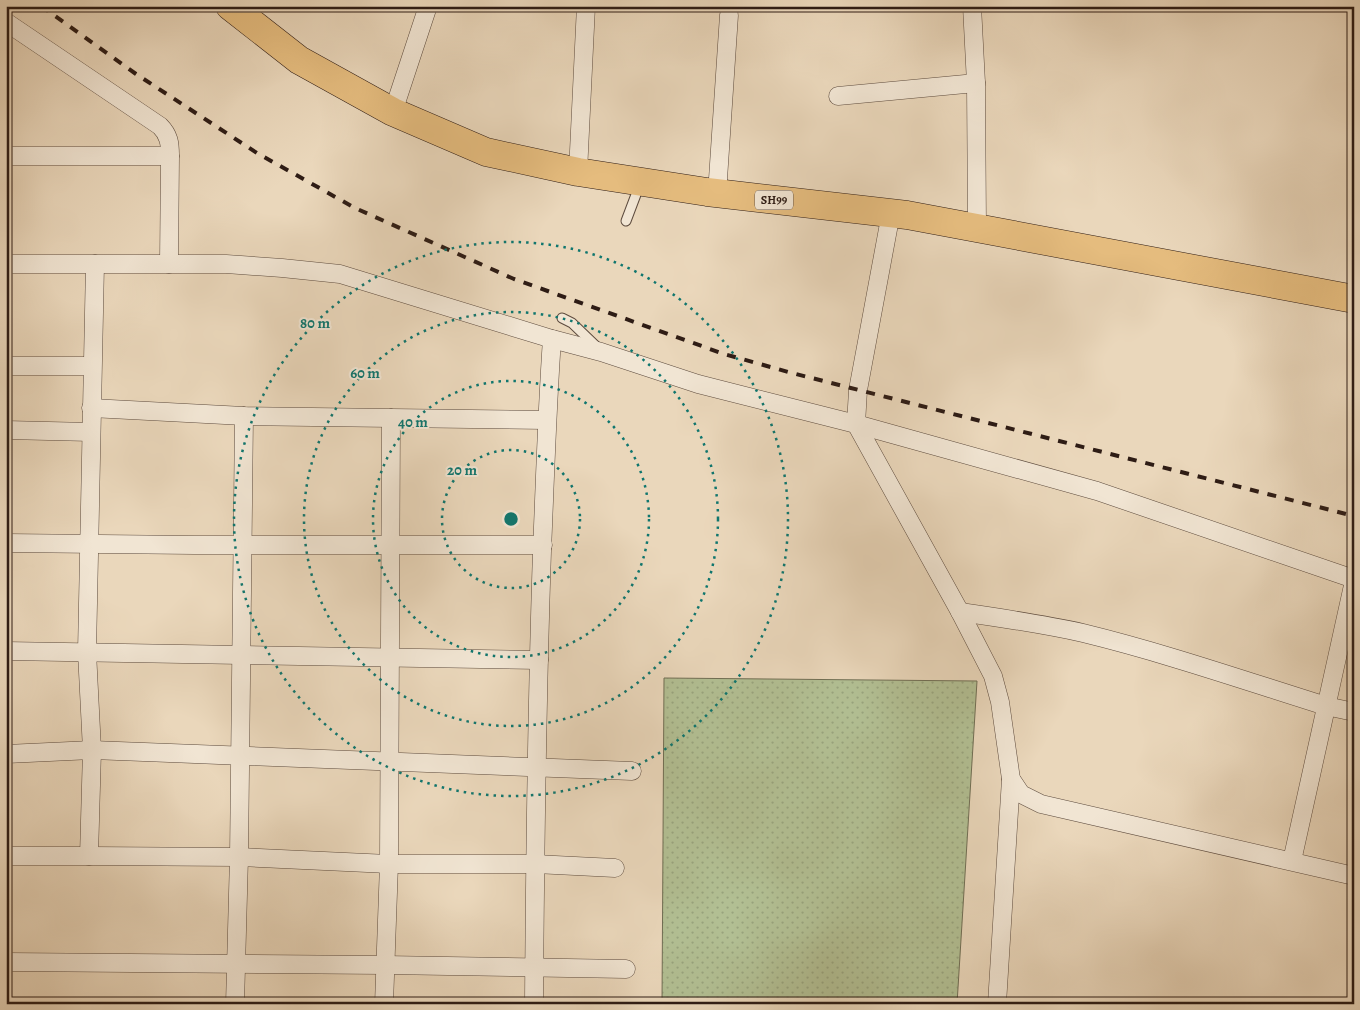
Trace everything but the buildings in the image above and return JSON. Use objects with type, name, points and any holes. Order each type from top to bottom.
[{"type":"main road","name":"SH99","points":[[230,6],[299,60],[393,112],[486,152],[578,172],[717,194],[891,213],[1354,299]]},
{"type":"street","points":[[393,112],[428,6]]},
{"type":"street","points":[[578,172],[586,6]]},
{"type":"street","points":[[972,6],[976,83],[977,228]]},
{"type":"street","points":[[717,194],[729,15]]},
{"type":"street","points":[[6,22],[160,126],[167,133],[170,144],[169,264]]},
{"type":"street","points":[[838,96],[976,83]]},
{"type":"street","points":[[6,156],[170,156]]},
{"type":"street","points":[[891,213],[858,390],[856,424],[960,612],[993,676],[1000,702],[1010,779],[997,1004]]},
{"type":"street","points":[[6,264],[226,264],[340,274],[552,339],[601,352],[698,384],[856,424],[1097,492],[1354,580],[1292,861]]},
{"type":"street","points":[[89,856],[92,750],[87,652],[94,264]]},
{"type":"street","points":[[534,1004],[539,660],[546,420],[552,339]]},
{"type":"street","points":[[6,366],[91,366]]},
{"type":"street","points":[[91,408],[244,416],[546,420]]},
{"type":"street","points":[[235,1004],[239,857],[244,416]]},
{"type":"street","points":[[384,1004],[389,864],[391,418]]},
{"type":"street","points":[[6,430],[91,432]]},
{"type":"street","points":[[6,543],[243,546],[543,545]]},
{"type":"street","points":[[960,612],[1017,620],[1083,633],[1326,706],[1354,712]]},
{"type":"street","points":[[6,651],[539,660]]},
{"type":"street","points":[[6,754],[92,750],[632,771]]},
{"type":"street","points":[[1010,779],[1021,794],[1041,804],[1354,876]]},
{"type":"street","points":[[6,856],[239,857],[389,864],[535,864],[615,868]]},
{"type":"street","points":[[6,962],[626,969]]},
{"type":"lane","points":[[626,221],[640,182]]},
{"type":"lane","points":[[562,318],[578,328],[601,352]]},
{"type":"green space","points":[[664,678],[977,681],[957,1004],[662,1004]]},
{"type":"railway","points":[[41,6],[136,74],[257,153],[355,208],[514,279],[724,354],[1354,516]]}]
